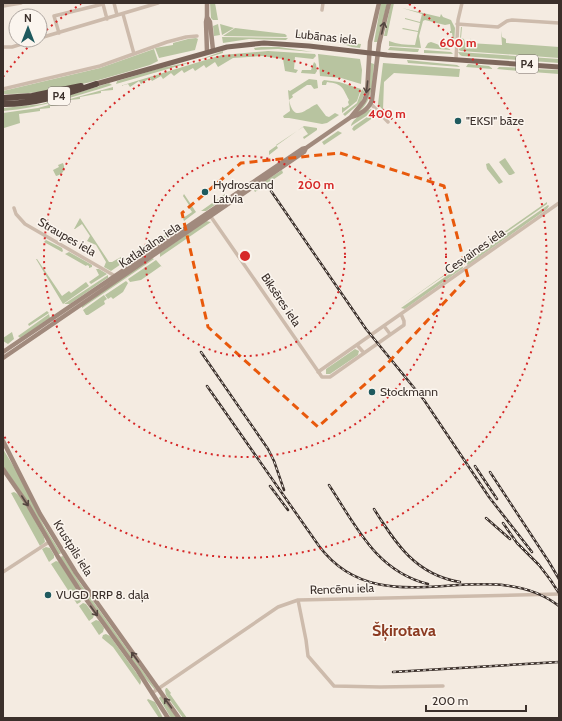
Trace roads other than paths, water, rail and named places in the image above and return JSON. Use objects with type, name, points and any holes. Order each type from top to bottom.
[{"type":"highway","name":"Lubānas iela","points":[[3,97],[32,96],[96,84]]},
{"type":"highway","name":"Lubānas iela","points":[[3,105],[49,99],[96,84]]},
{"type":"main road","name":"Lubānas iela","points":[[96,84],[214,50],[264,43],[303,45],[378,54],[559,67]]},
{"type":"street","points":[[3,6],[21,3]]},
{"type":"street","points":[[114,3],[117,16]]},
{"type":"street","points":[[48,36],[158,3]]},
{"type":"street","points":[[207,3],[207,52]]},
{"type":"street","points":[[322,10],[323,3]]},
{"type":"street","name":"Katlakalna iela","points":[[3,352],[92,295],[115,276],[304,152],[306,148],[351,117],[366,97],[370,42],[379,3]]},
{"type":"street","points":[[388,122],[371,104],[378,54],[389,3]]},
{"type":"street","points":[[456,60],[457,24],[462,3]]},
{"type":"street","points":[[59,33],[54,16],[103,4],[107,19]]},
{"type":"street","points":[[123,14],[134,54]]},
{"type":"street","points":[[207,17],[210,22],[214,50]]},
{"type":"street","points":[[457,24],[498,27],[507,21],[512,20],[559,23]]},
{"type":"street","points":[[3,89],[94,68],[176,40],[197,36]]},
{"type":"street","name":"Katlakalna iela","points":[[351,117],[357,116],[371,104]]},
{"type":"street","name":"Cesvaines iela","points":[[318,372],[559,203]]},
{"type":"street","name":"Straupes iela","points":[[14,208],[16,214],[25,224],[115,276]]},
{"type":"street","name":"Katlakalna iela","points":[[3,358],[209,214]]},
{"type":"street","name":"Biksēres iela","points":[[209,214],[322,377],[330,377],[364,353]]},
{"type":"street","points":[[358,345],[364,353],[405,323],[402,314]]},
{"type":"street","points":[[384,326],[390,334]]},
{"type":"street","name":"Krustpils iela","points":[[3,441],[40,514],[76,574],[179,718]]},
{"type":"street","points":[[3,447],[16,468]]},
{"type":"street","name":"Krustpils iela","points":[[3,469],[28,505],[78,588],[168,718]]},
{"type":"street","points":[[3,572],[49,542]]},
{"type":"street","name":"Rencēnu iela","points":[[152,693],[278,607],[298,600],[559,594]]},
{"type":"street","points":[[298,600],[308,656],[334,686],[443,686]]},
{"type":"railway","points":[[271,191],[366,329],[424,400],[489,497],[532,552]]},
{"type":"railway","points":[[201,352],[268,449],[274,461],[284,490]]},
{"type":"railway","points":[[207,386],[319,546],[344,570],[373,583],[404,587],[500,585],[531,591],[559,606]]},
{"type":"railway","points":[[475,466],[497,499]]},
{"type":"railway","points":[[490,472],[559,579]]},
{"type":"railway","points":[[329,485],[358,531],[381,558],[394,569],[410,578],[428,584]]},
{"type":"railway","points":[[270,486],[288,510]]},
{"type":"railway","points":[[374,509],[399,546],[419,565],[431,573],[460,582]]},
{"type":"railway","points":[[486,518],[510,539]]},
{"type":"railway","points":[[503,523],[517,543],[539,565],[552,582]]},
{"type":"railway","points":[[549,578],[559,593]]},
{"type":"railway","points":[[393,672],[559,662]]},
{"type":"place","name":"\"EKSI\" bāze","points":[[458,121]]},
{"type":"place","name":"Hydroscand Latvia","points":[[205,192]]},
{"type":"place","name":"Stockmann","points":[[372,392]]},
{"type":"place","name":"VUGD RRP 8. daļa","points":[[48,595]]},
{"type":"district","name":"Šķirotava","points":[[404,630]]}]
